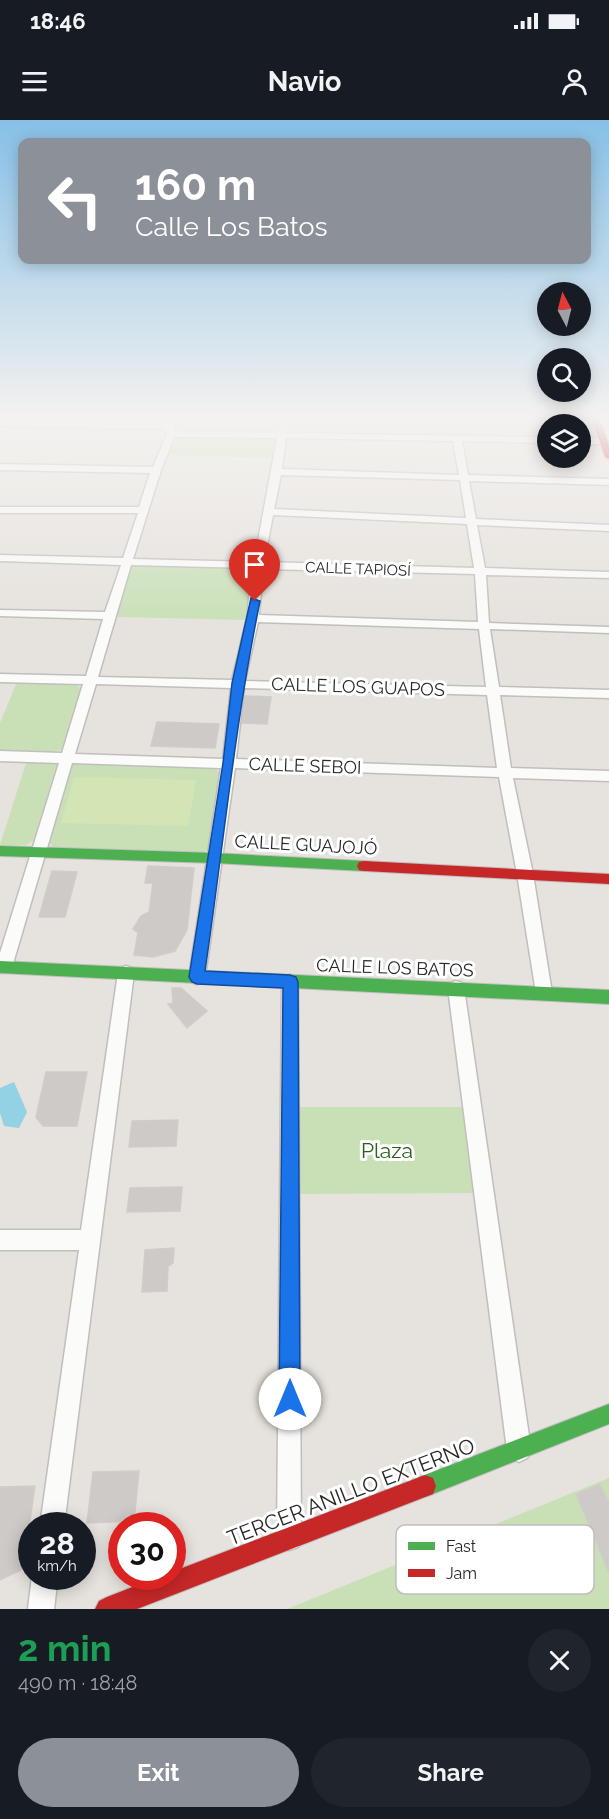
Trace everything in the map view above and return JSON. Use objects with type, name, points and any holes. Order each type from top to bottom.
[{"type":"street","points":[[2,967],[89,681],[152,485]]},
{"type":"street","points":[[197,977],[229,763],[238,683],[253,618],[258,566],[274,485]]},
{"type":"street","points":[[466,485],[480,572],[484,627],[506,773],[544,993]]},
{"type":"street","points":[[0,510],[145,510]]},
{"type":"street","points":[[269,512],[609,528]]},
{"type":"street","name":"CALLE TAPIOSÍ","points":[[0,558],[609,575]]},
{"type":"street","points":[[0,613],[110,616]]},
{"type":"street","points":[[253,618],[609,630]]},
{"type":"street","name":"CALLE LOS GUAPOS","points":[[0,678],[609,694]]},
{"type":"street","name":"CALLE SEBOI","points":[[0,756],[609,776]]},
{"type":"street","name":"CALLE GUAJOJÓ","points":[[0,851],[213,858],[609,879]]},
{"type":"street","name":"CALLE LOS BATOS","points":[[2,967],[609,997]]},
{"type":"street","points":[[54,1512],[126,973]]},
{"type":"street","points":[[289,1538],[290,982]]},
{"type":"street","points":[[456,988],[519,1450]]},
{"type":"street","points":[[0,1240],[90,1240]]},
{"type":"street","name":"TERCER ANILLO EXTERNO","points":[[107,1609],[609,1414]]},
{"type":"street","points":[[41,1609],[43,1590]]},
{"type":"green space","points":[[134,564],[251,566],[255,568],[249,620],[116,617]]},
{"type":"green space","points":[[17,682],[74,684],[81,688],[64,748],[59,751],[0,752],[0,723]]},
{"type":"green space","points":[[27,760],[54,761],[57,764],[34,840],[26,845],[0,845]]},
{"type":"green space","points":[[73,763],[212,766],[220,773],[209,848],[204,852],[53,847],[47,840],[70,765]]},
{"type":"green space","points":[[74,777],[196,780],[188,826],[61,823]]},
{"type":"green space","name":"Plaza","points":[[300,1107],[465,1107],[476,1193],[298,1194]]},
{"type":"green space","points":[[609,1478],[609,1609],[287,1609],[396,1565],[396,1594],[594,1594],[594,1525],[493,1525]]},
{"type":"water","points":[[14,1082],[27,1112],[19,1128],[4,1126],[0,1113],[0,1088]]},
{"type":"building","points":[[245,696],[271,697],[267,724],[242,723]]},
{"type":"building","points":[[157,722],[219,724],[215,748],[151,746]]},
{"type":"building","points":[[148,866],[194,868],[187,930],[175,951],[153,957],[134,955],[138,933],[133,929],[141,916],[149,912],[153,883],[145,883]]},
{"type":"building","points":[[52,871],[77,872],[65,917],[39,917]]},
{"type":"building","points":[[172,988],[181,988],[207,1011],[187,1028],[168,1004],[173,1003]]},
{"type":"building","points":[[46,1072],[87,1072],[77,1126],[43,1126],[36,1117]]},
{"type":"building","points":[[178,1120],[176,1146],[129,1147],[132,1121]]},
{"type":"building","points":[[182,1187],[180,1211],[127,1212],[130,1188]]},
{"type":"building","points":[[174,1248],[173,1263],[168,1266],[167,1291],[142,1292],[145,1250]]},
{"type":"building","points":[[139,1471],[135,1512],[108,1512],[108,1522],[96,1523],[96,1512],[88,1512],[93,1472]]},
{"type":"building","points":[[600,1484],[609,1503],[609,1573],[594,1537],[594,1525],[589,1525],[576,1494]]},
{"type":"building","points":[[35,1486],[31,1512],[18,1512],[18,1571],[0,1580],[0,1487]]},
{"type":"traffic: fast","points":[[0,851],[214,858],[364,866]]},
{"type":"traffic: fast","points":[[0,967],[609,997]]},
{"type":"traffic: fast","points":[[425,1486],[609,1414]]},
{"type":"traffic: jam","points":[[364,866],[609,879]]},
{"type":"traffic: jam","points":[[107,1609],[425,1486]]},
{"type":"route","points":[[255,601],[238,683],[229,763],[197,977],[290,982],[290,1399]]}]
